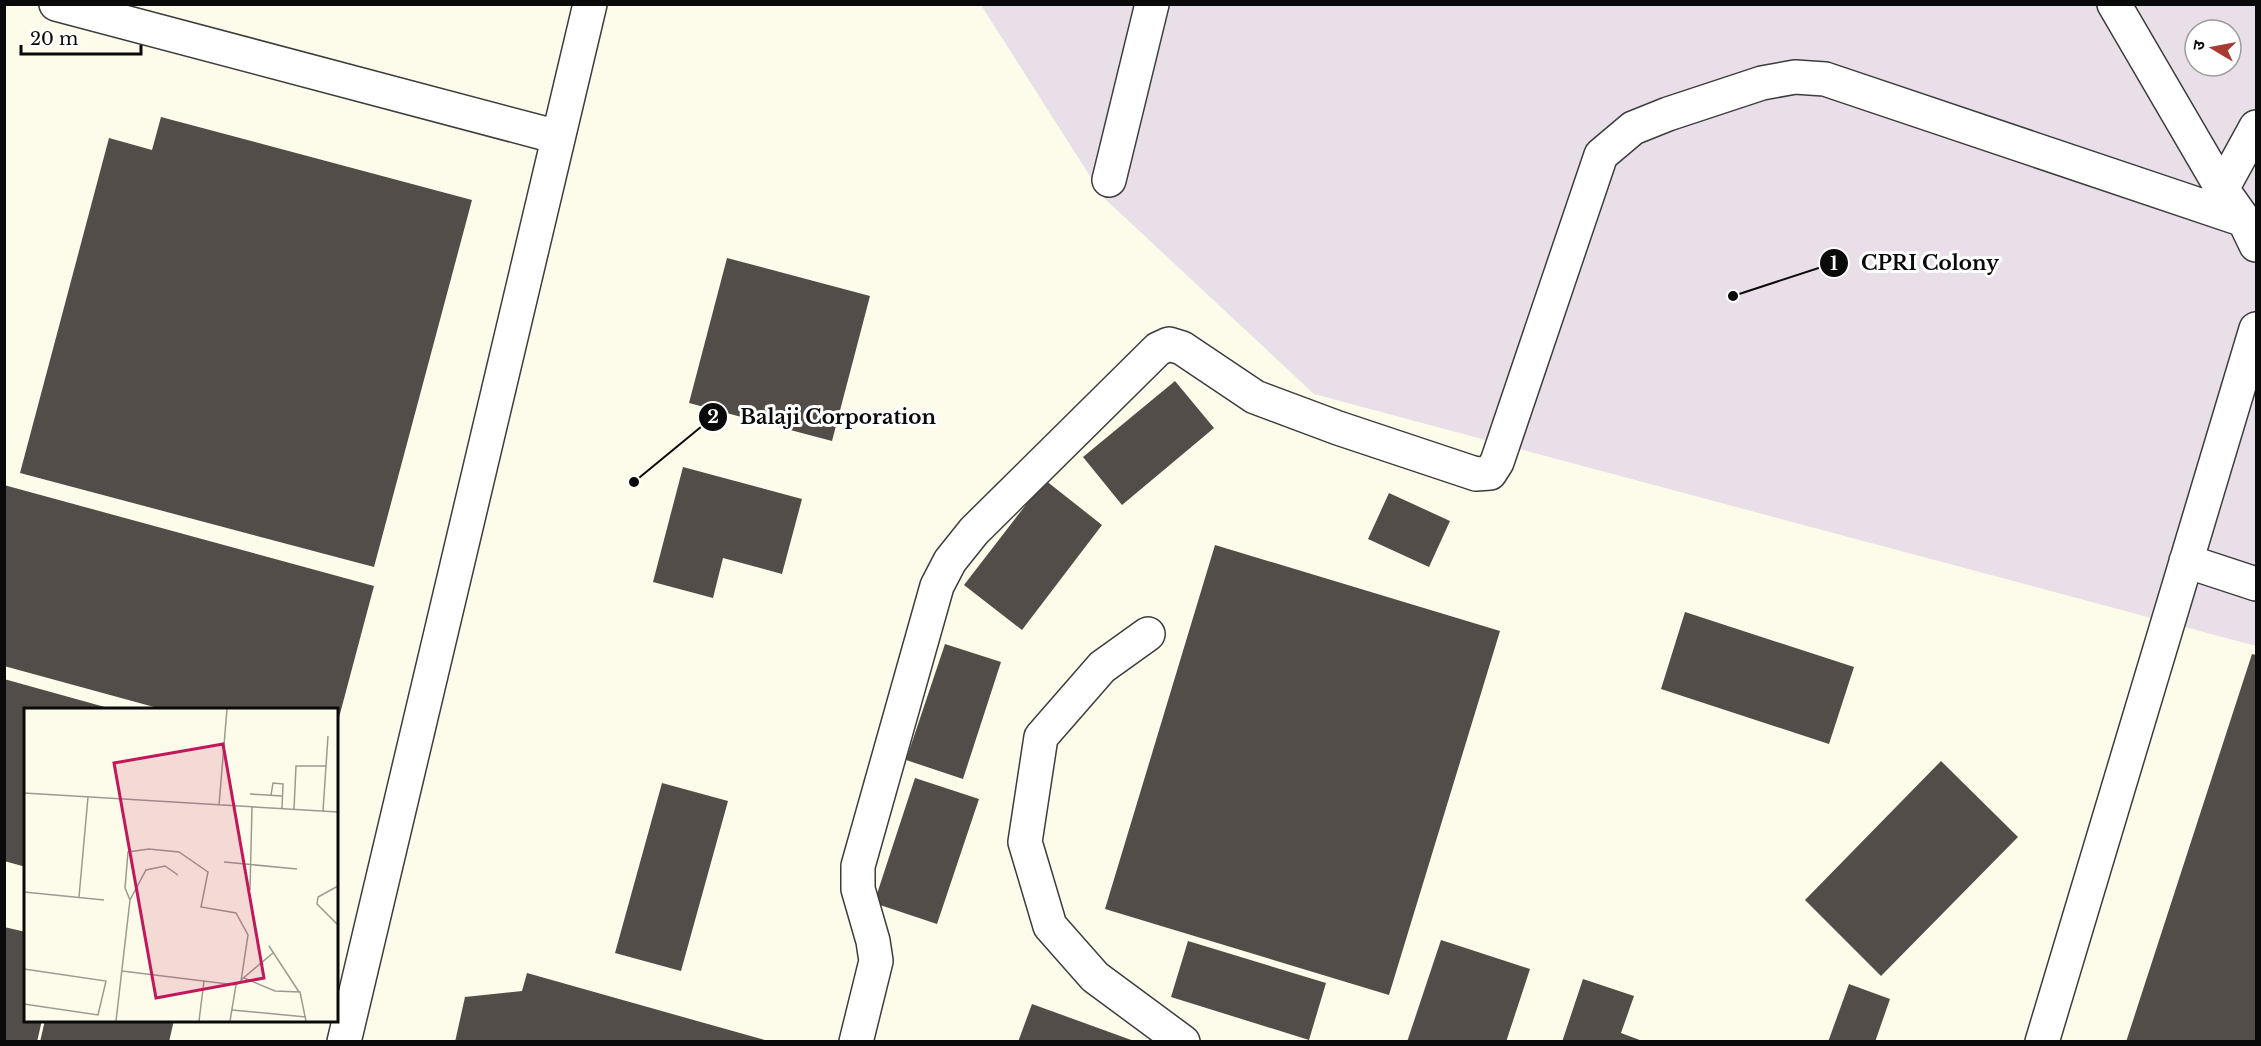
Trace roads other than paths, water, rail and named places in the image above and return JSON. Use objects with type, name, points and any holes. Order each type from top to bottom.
[{"type":"street","points":[[56,4],[558,137]]},
{"type":"street","points":[[344,1041],[590,4]]},
{"type":"street","points":[[1109,180],[1152,4]]},
{"type":"street","points":[[2114,4],[2250,233]]},
{"type":"street","points":[[856,1041],[876,961],[873,941],[858,889],[858,866],[937,586],[950,561],[974,531],[1158,349],[1169,344],[1182,348],[1255,397],[1476,474],[1490,473],[1497,462],[1601,155],[1633,128],[1762,83],[1795,77],[1825,79],[2250,233]]},
{"type":"street","points":[[2222,189],[2256,127]]},
{"type":"street","points":[[2042,1041],[2256,329]]},
{"type":"street","points":[[2186,561],[2256,584]]},
{"type":"street","points":[[1148,634],[1102,667],[1041,737],[1025,842],[1050,926],[1095,977],[1183,1041]]},
{"type":"place","name":"CPRI Colony","points":[[1733,296]]},
{"type":"place","name":"Balaji Corporation","points":[[634,482]]}]
